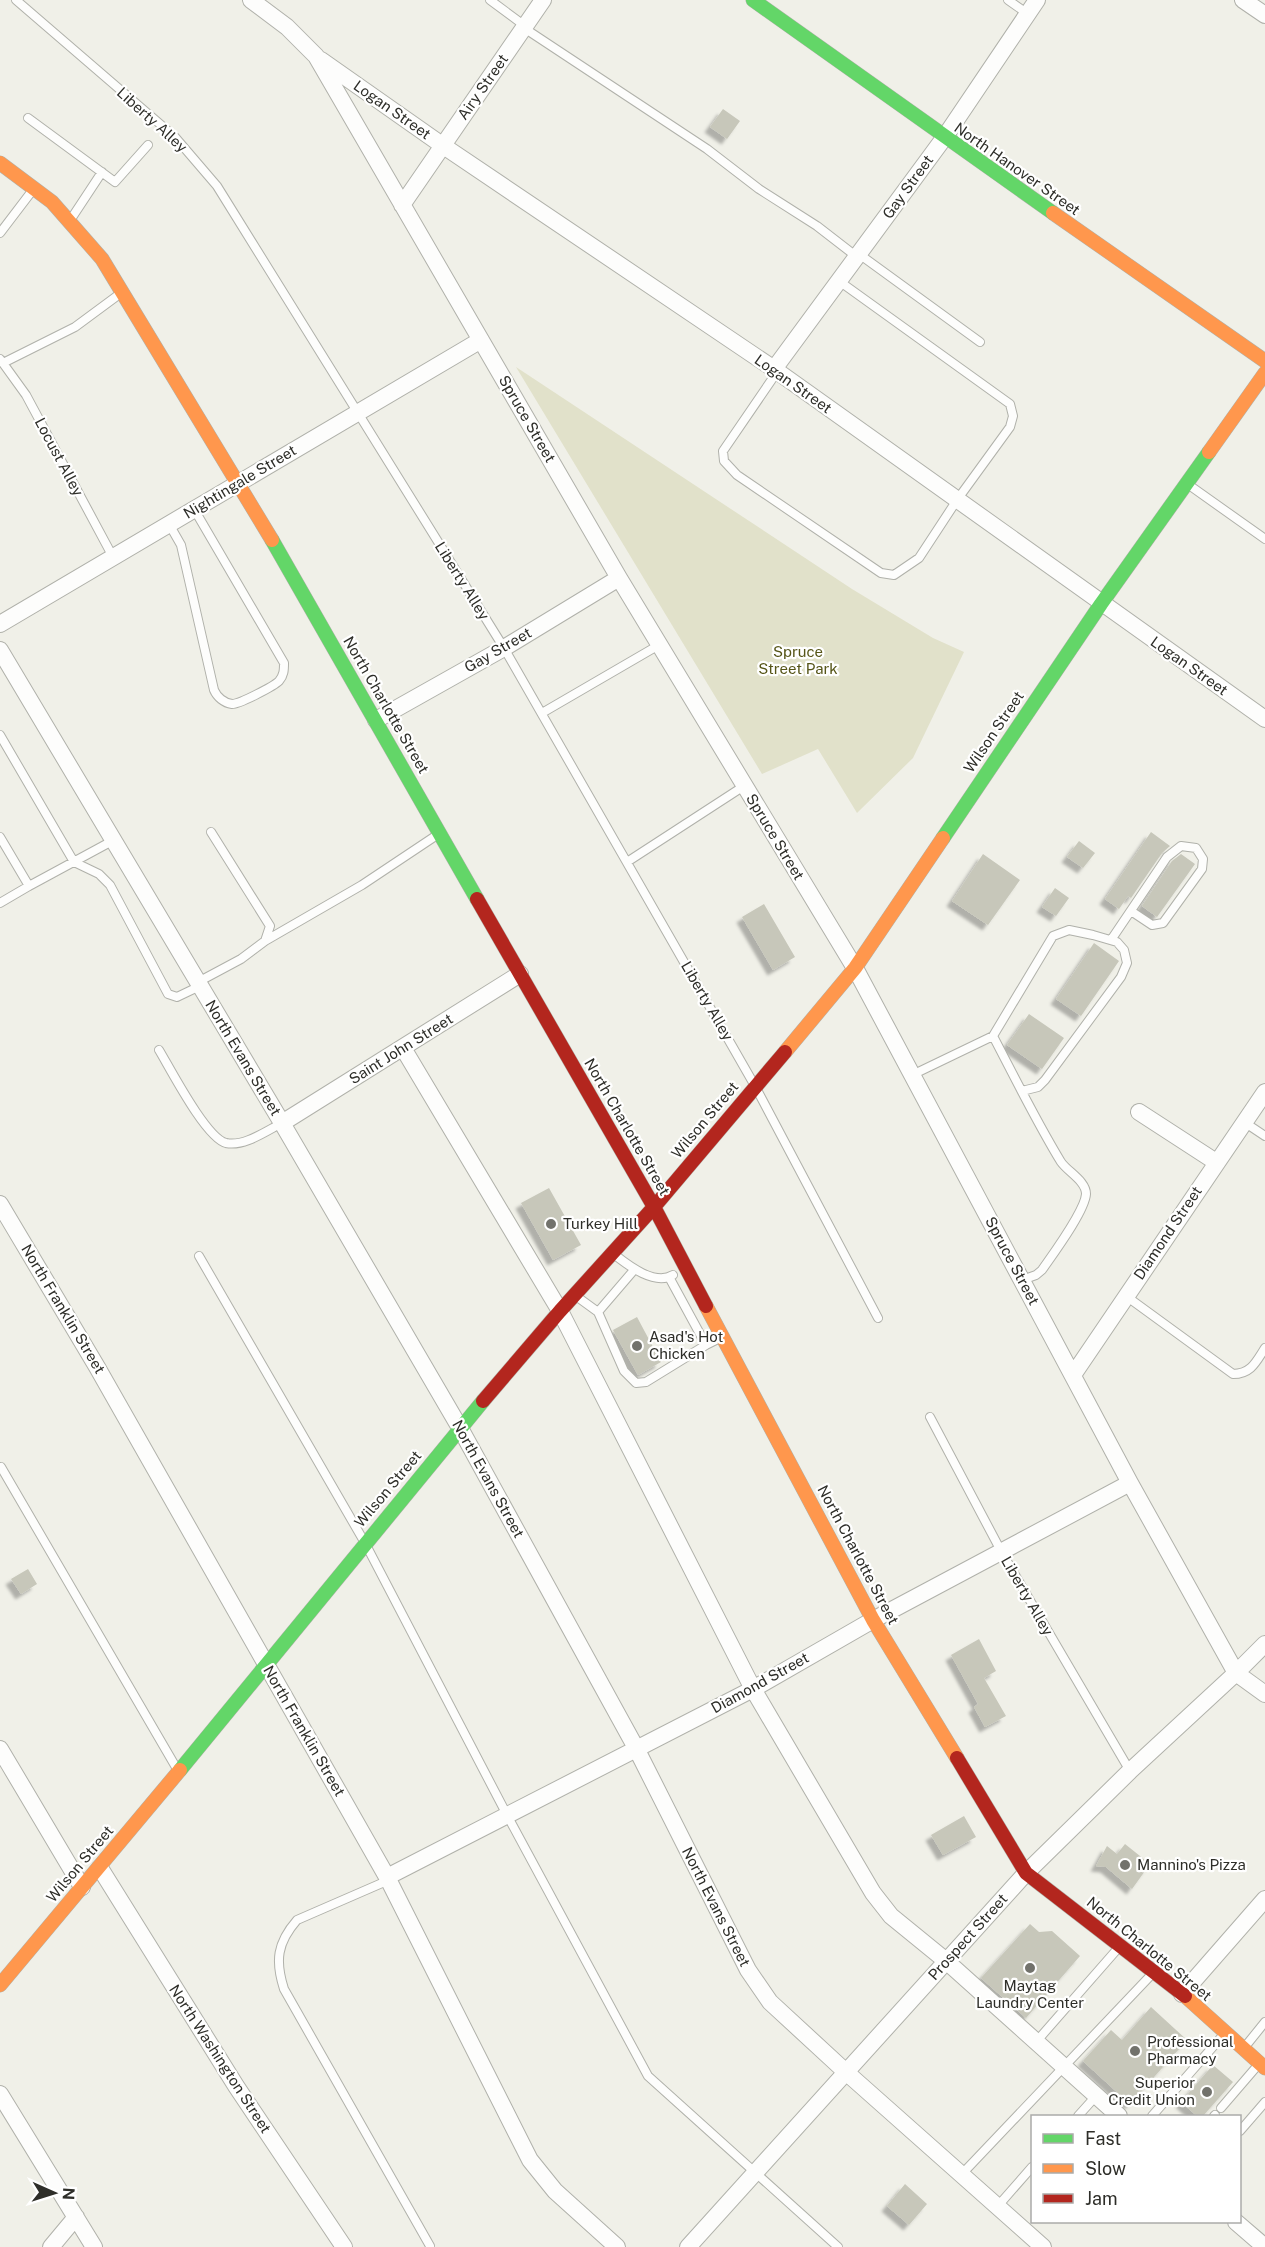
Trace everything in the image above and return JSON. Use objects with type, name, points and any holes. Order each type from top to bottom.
[{"type":"street","name":"Spruce Street","points":[[251,0],[287,27],[316,56],[619,578],[855,968],[1130,1483],[1236,1673],[1265,1694]]},
{"type":"street","name":"Airy Street","points":[[402,205],[543,0]]},
{"type":"street","name":"North Hanover Street","points":[[753,0],[944,138],[1265,361]]},
{"type":"street","points":[[1243,0],[1265,15]]},
{"type":"street","name":"Gay Street","points":[[776,370],[838,281],[944,138],[1033,7]]},
{"type":"street","name":"Logan Street","points":[[316,56],[442,145],[776,370],[1265,719]]},
{"type":"street","name":"North Charlotte Street","points":[[0,163],[52,202],[102,259],[239,483],[654,1207],[873,1620],[1026,1873],[1182,1994],[1262,2065]]},
{"type":"street","name":"Nightingale Street","points":[[0,624],[481,340]]},
{"type":"street","name":"Wilson Street","points":[[0,1985],[100,1868],[460,1428],[560,1311],[654,1207],[855,968],[1101,604],[1265,373]]},
{"type":"street","name":"Gay Street","points":[[376,720],[504,648],[619,578]]},
{"type":"street","name":"North Evans Street","points":[[0,650],[282,1123],[460,1428],[636,1748],[748,1970],[770,2002],[1042,2247]]},
{"type":"street","name":"Saint John Street","points":[[282,1123],[520,974]]},
{"type":"street","points":[[403,1048],[560,1311],[753,1689],[873,1893],[891,1916],[945,1960],[1118,2115]]},
{"type":"street","name":"Diamond Street","points":[[1073,1375],[1265,1092]]},
{"type":"street","points":[[1139,1112],[1216,1162]]},
{"type":"street","name":"North Franklin Street","points":[[0,1204],[98,1367],[388,1879],[530,2160],[555,2191],[617,2247]]},
{"type":"street","name":"Diamond Street","points":[[388,1879],[507,1815],[753,1689],[873,1620],[1130,1483]]},
{"type":"street","name":"Prospect Street","points":[[688,2247],[1026,1873],[1265,1644]]},
{"type":"street","points":[[0,1749],[82,1887]]},
{"type":"street","name":"North Washington Street","points":[[100,1868],[237,2086],[344,2247]]},
{"type":"street","points":[[1182,1994],[1265,1899]]},
{"type":"street","points":[[0,2094],[94,2247]]},
{"type":"street","points":[[51,2247],[76,2217]]},
{"type":"street","points":[[1237,2223],[1265,2247]]},
{"type":"lane","name":"Liberty Alley","points":[[16,0],[175,137],[217,186],[542,713],[755,1086],[878,1318]]},
{"type":"lane","points":[[490,0],[525,27],[707,149],[759,189],[817,226],[980,342]]},
{"type":"lane","points":[[1008,0],[1033,7]]},
{"type":"lane","points":[[28,118],[115,182],[148,145]]},
{"type":"lane","points":[[69,221],[102,172]]},
{"type":"lane","points":[[0,233],[34,188]]},
{"type":"lane","points":[[776,370],[723,451],[724,462],[736,475],[881,573],[894,575],[919,558],[957,500],[1010,427],[1013,416],[1010,404],[838,281]]},
{"type":"lane","points":[[2,361],[75,327],[123,292]]},
{"type":"lane","name":"Locust Alley","points":[[2,361],[26,395],[113,557]]},
{"type":"lane","points":[[1186,483],[1265,539]]},
{"type":"lane","points":[[170,524],[181,545],[214,690],[218,698],[224,701],[232,704],[240,702],[278,682],[283,674],[284,663],[194,509]]},
{"type":"lane","points":[[542,713],[659,645]]},
{"type":"lane","points":[[0,735],[74,862],[99,874],[110,885],[168,994],[177,997],[241,959],[266,941],[362,885],[440,833]]},
{"type":"lane","points":[[627,862],[744,786]]},
{"type":"lane","points":[[211,832],[270,926],[266,941]]},
{"type":"lane","points":[[0,837],[29,886]]},
{"type":"lane","points":[[0,903],[114,840]]},
{"type":"lane","points":[[1111,940],[1167,857],[1181,846],[1196,848],[1203,859],[1202,869],[1163,923],[1152,925],[1131,911]]},
{"type":"lane","points":[[912,1075],[993,1035],[1053,936],[1069,930],[1117,942],[1124,950],[1127,963],[1120,976],[1044,1080],[1038,1087],[1022,1091]]},
{"type":"lane","points":[[993,1035],[1063,1165],[1084,1186],[1086,1195],[1082,1209],[1042,1270],[1022,1280]]},
{"type":"lane","points":[[159,1050],[209,1132],[226,1143],[244,1142],[282,1123]]},
{"type":"lane","points":[[1244,1122],[1265,1136]]},
{"type":"lane","points":[[612,1253],[634,1270],[654,1276],[669,1277],[685,1266]]},
{"type":"lane","points":[[199,1256],[365,1543],[507,1815],[648,2076],[838,2247]]},
{"type":"lane","points":[[598,1312],[634,1270]]},
{"type":"lane","points":[[669,1277],[706,1345]]},
{"type":"lane","points":[[575,1294],[598,1312],[624,1371],[636,1383],[646,1382],[722,1336]]},
{"type":"lane","points":[[1126,1296],[1233,1374],[1242,1374],[1253,1368],[1265,1348]]},
{"type":"lane","name":"Liberty Alley","points":[[930,1417],[1001,1551],[1130,1771]]},
{"type":"lane","points":[[1,1467],[178,1772]]},
{"type":"lane","points":[[388,1879],[297,1920],[280,1946],[279,1976],[284,1989],[429,2246]]},
{"type":"lane","points":[[1036,2042],[1120,1946]]},
{"type":"lane","points":[[962,2175],[1154,1972]]},
{"type":"lane","points":[[1244,2049],[1265,2022]]},
{"type":"lane","points":[[1153,2115],[1225,2032]]},
{"type":"lane","points":[[1217,2113],[1262,2065]]},
{"type":"lane","points":[[1079,2115],[1096,2096]]},
{"type":"lane","points":[[1241,2129],[1265,2102]]},
{"type":"lane","points":[[997,2207],[1031,2168]]},
{"type":"green space","name":"Spruce Street Park","points":[[516,367],[852,589],[933,638],[964,652],[913,758],[857,813],[818,749],[762,774]]},
{"type":"building","points":[[723,109],[740,121],[727,139],[710,127]]},
{"type":"building","points":[[1151,832],[1170,846],[1162,853],[1131,898],[1128,896],[1119,909],[1105,899]]},
{"type":"building","points":[[1079,841],[1095,853],[1083,868],[1067,857]]},
{"type":"building","points":[[983,854],[1020,880],[988,925],[952,901]]},
{"type":"building","points":[[1181,854],[1195,864],[1157,917],[1142,906],[1172,861]]},
{"type":"building","points":[[1055,888],[1069,898],[1056,916],[1042,907]]},
{"type":"building","points":[[764,904],[795,957],[773,970],[742,917]]},
{"type":"building","points":[[1094,943],[1119,961],[1081,1016],[1056,999]]},
{"type":"building","points":[[1029,1014],[1064,1038],[1042,1069],[1007,1045]]},
{"type":"building","name":"Turkey Hill","points":[[549,1188],[581,1245],[553,1260],[521,1203]]},
{"type":"building","name":"Asad's Hot Chicken","points":[[637,1317],[661,1362],[638,1375],[613,1330]]},
{"type":"building","points":[[28,1569],[37,1584],[21,1594],[11,1579]]},
{"type":"building","points":[[979,1639],[996,1671],[984,1678],[1006,1716],[985,1727],[974,1707],[978,1704],[951,1655]]},
{"type":"building","points":[[964,1816],[976,1837],[943,1855],[931,1835]]},
{"type":"building","name":"Mannino's Pizza","points":[[1125,1844],[1150,1864],[1132,1889],[1106,1867],[1096,1866],[1107,1846],[1117,1854]]},
{"type":"building","name":"Maytag Laundry Center","points":[[1030,1924],[1039,1932],[1052,1931],[1080,1956],[1026,2018],[981,1978]]},
{"type":"building","name":"Professional Pharmacy","points":[[1151,2007],[1187,2040],[1130,2104],[1083,2061],[1111,2030],[1122,2040]]},
{"type":"building","name":"Superior Credit Union","points":[[1213,2065],[1233,2082],[1204,2115],[1196,2115],[1181,2102]]},
{"type":"building","points":[[905,2184],[927,2204],[909,2225],[887,2206]]},
{"type":"traffic: fast","points":[[753,0],[1053,213]]},
{"type":"traffic: fast","points":[[943,838],[1101,604],[1209,452]]},
{"type":"traffic: fast","points":[[272,540],[477,899]]},
{"type":"traffic: fast","points":[[180,1770],[483,1401]]},
{"type":"traffic: slow","points":[[0,163],[52,202],[102,259],[272,540]]},
{"type":"traffic: slow","points":[[1053,213],[1265,361]]},
{"type":"traffic: slow","points":[[1209,452],[1265,373]]},
{"type":"traffic: slow","points":[[785,1052],[855,968],[943,838]]},
{"type":"traffic: slow","points":[[706,1306],[873,1620],[957,1758]]},
{"type":"traffic: slow","points":[[0,1985],[180,1770]]},
{"type":"traffic: slow","points":[[1185,1996],[1265,2068]]},
{"type":"traffic: jam","points":[[477,899],[654,1207],[706,1306]]},
{"type":"traffic: jam","points":[[483,1401],[654,1207],[785,1052]]},
{"type":"traffic: jam","points":[[957,1758],[1026,1873],[1185,1996]]},
{"type":"place","name":"Turkey Hill","points":[[551,1224]]},
{"type":"place","name":"Asad's Hot Chicken","points":[[637,1346]]},
{"type":"place","name":"Mannino's Pizza","points":[[1125,1865]]},
{"type":"place","name":"Maytag Laundry Center","points":[[1030,1968]]},
{"type":"place","name":"Professional Pharmacy","points":[[1135,2051]]},
{"type":"place","name":"Superior Credit Union","points":[[1207,2092]]}]
